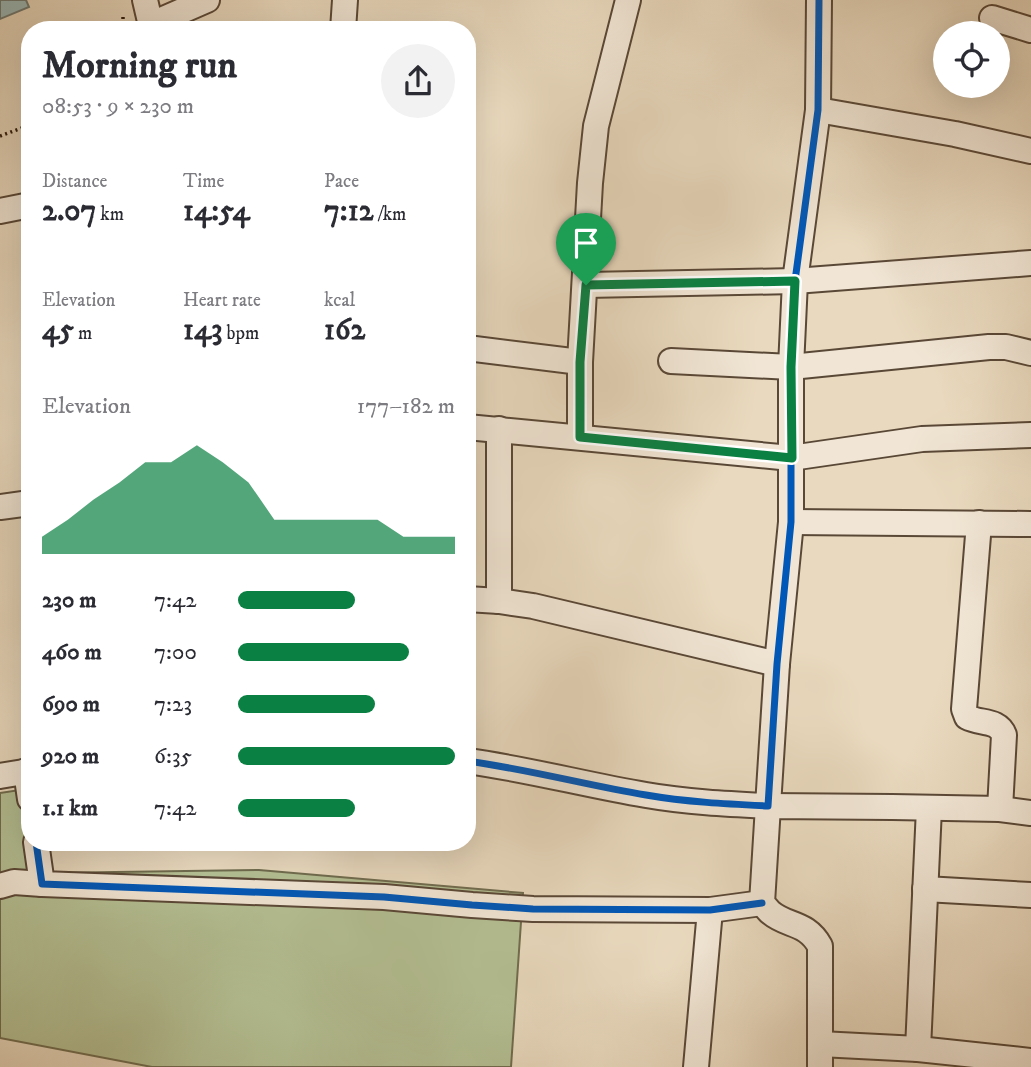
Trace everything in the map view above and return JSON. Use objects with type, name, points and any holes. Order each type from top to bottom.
[{"type":"street","points":[[145,0],[150,21]]},
{"type":"street","points":[[164,21],[207,0]]},
{"type":"street","points":[[344,21],[345,0]]},
{"type":"street","points":[[580,437],[580,362],[590,183],[596,126],[628,0]]},
{"type":"street","points":[[819,0],[818,110],[795,281],[791,367],[791,522],[777,664],[762,903],[777,917],[809,932],[820,946],[820,1055],[918,1049],[1031,1061]]},
{"type":"street","points":[[992,18],[1031,30]]},
{"type":"street","points":[[818,110],[955,134],[1031,151]]},
{"type":"street","points":[[0,211],[21,207]]},
{"type":"street","points":[[586,285],[795,281],[1031,263]]},
{"type":"street","points":[[671,361],[791,367],[989,347],[1006,347],[1031,354]]},
{"type":"street","points":[[476,349],[580,362]]},
{"type":"street","points":[[476,427],[792,458],[922,439],[1031,435]]},
{"type":"street","points":[[499,429],[499,601]]},
{"type":"street","points":[[0,506],[21,504]]},
{"type":"street","points":[[791,522],[1031,524]]},
{"type":"street","points":[[979,523],[964,709],[967,717],[996,724],[1004,734],[1000,809]]},
{"type":"street","points":[[476,600],[499,601],[574,615],[777,664]]},
{"type":"street","points":[[476,762],[645,795],[705,803],[1000,809],[1031,813]]},
{"type":"street","points":[[0,776],[21,772]]},
{"type":"street","points":[[918,1049],[929,808]]},
{"type":"street","points":[[37,851],[42,884]]},
{"type":"street","points":[[0,886],[14,882],[384,897],[533,908],[710,910],[762,903]]},
{"type":"street","points":[[925,889],[1031,895]]},
{"type":"street","points":[[696,1067],[710,910]]},
{"type":"path","points":[[0,136],[21,128]]},
{"type":"green space","points":[[21,790],[21,851],[34,851],[45,873],[259,870],[523,893],[511,1067],[152,1067],[0,1038],[0,793]]},
{"type":"water","points":[[0,0],[26,0],[29,7],[0,19]]},
{"type":"cycle path","points":[[476,762],[661,797],[768,806],[777,664],[791,522],[791,367],[795,281],[818,110],[819,0]]},
{"type":"cycle path","points":[[37,851],[42,884],[384,897],[533,909],[710,910],[762,903]]},
{"type":"route","points":[[795,281],[791,367],[792,458],[580,437],[580,362],[586,285],[795,281]]}]
